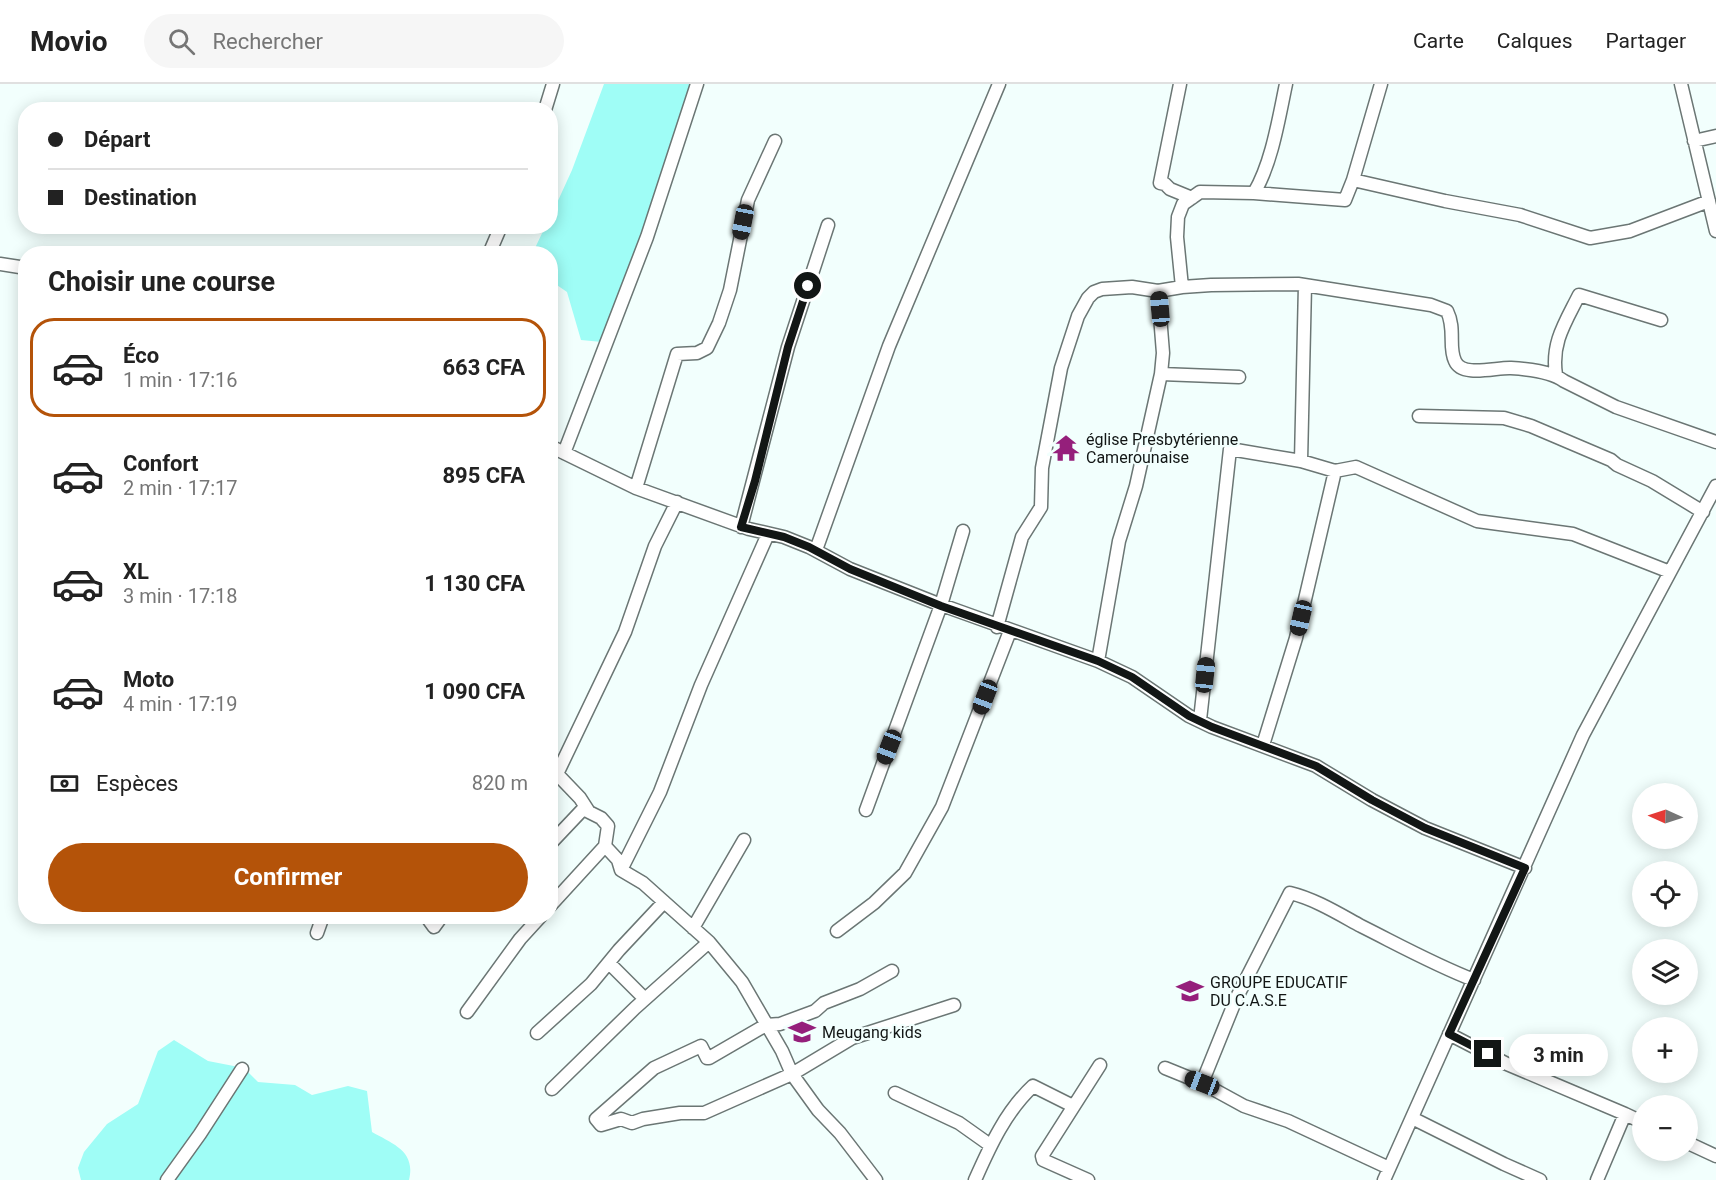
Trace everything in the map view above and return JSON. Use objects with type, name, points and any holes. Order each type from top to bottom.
[{"type":"street","points":[[547,102],[553,84]]},
{"type":"street","points":[[564,453],[647,237],[697,84]]},
{"type":"street","points":[[816,550],[889,346],[999,84]]},
{"type":"street","points":[[1180,84],[1160,183],[1192,198]]},
{"type":"street","points":[[1254,193],[1263,174],[1279,122],[1286,84]]},
{"type":"street","points":[[1182,287],[1177,237],[1183,204],[1200,192],[1254,193],[1345,200],[1381,84]]},
{"type":"street","points":[[1682,84],[1716,231]]},
{"type":"street","points":[[1694,141],[1716,136]]},
{"type":"street","points":[[636,488],[677,354],[697,353],[707,348],[719,323],[730,290],[748,200],[775,141]]},
{"type":"street","points":[[1353,180],[1520,215],[1590,238],[1630,231],[1709,201]]},
{"type":"street","points":[[741,527],[755,481],[788,347],[828,225]]},
{"type":"street","points":[[0,264],[18,267]]},
{"type":"street","points":[[1301,461],[1305,285]]},
{"type":"street","points":[[997,627],[1022,537],[1041,507],[1042,468],[1061,368],[1078,316],[1088,298],[1094,292],[1102,289],[1132,288],[1158,291],[1182,287],[1305,285],[1431,305],[1447,311],[1452,323],[1454,360],[1466,370],[1510,368],[1556,375],[1616,407],[1716,442]]},
{"type":"street","points":[[1098,661],[1119,541],[1136,486],[1161,374],[1163,353],[1158,291]]},
{"type":"street","points":[[1556,375],[1554,362],[1556,341],[1579,295],[1661,320]]},
{"type":"street","points":[[1161,374],[1239,377]]},
{"type":"street","points":[[1419,416],[1504,418],[1531,426],[1611,460],[1652,481],[1703,512]]},
{"type":"street","points":[[1200,720],[1230,449],[1301,461],[1335,471],[1356,467],[1477,521],[1573,534],[1671,572]]},
{"type":"street","points":[[558,450],[636,488],[741,527],[784,537],[816,550],[850,569],[941,606],[1098,661],[1132,677],[1189,716],[1234,737],[1263,745],[1316,766],[1372,800],[1425,828],[1525,868]]},
{"type":"street","points":[[1263,745],[1296,638],[1335,471]]},
{"type":"street","points":[[1165,1068],[1202,1083],[1244,1106],[1288,1121],[1387,1174],[1583,735],[1716,486]]},
{"type":"street","points":[[558,769],[625,632],[655,546],[677,502]]},
{"type":"street","points":[[866,810],[941,606],[963,531]]},
{"type":"street","points":[[621,870],[660,792],[701,685],[768,534]]},
{"type":"street","points":[[837,931],[874,903],[905,873],[942,807],[1010,631]]},
{"type":"street","points":[[558,780],[580,798],[585,807],[609,826],[605,846],[558,897]]},
{"type":"street","points":[[558,836],[585,807]]},
{"type":"street","points":[[693,928],[744,840]]},
{"type":"street","points":[[605,846],[618,860],[621,870],[643,884],[709,942],[742,982],[782,1051],[792,1074],[818,1110],[840,1133],[876,1180]]},
{"type":"street","points":[[1202,1083],[1236,999],[1290,893],[1333,910],[1439,967],[1474,980]]},
{"type":"street","points":[[537,1033],[591,984],[664,902]]},
{"type":"street","points":[[317,933],[320,924]]},
{"type":"street","points":[[467,1012],[520,939],[534,924]]},
{"type":"street","points":[[552,1089],[645,999],[709,942]]},
{"type":"street","points":[[609,963],[645,999]]},
{"type":"street","points":[[892,971],[860,989],[824,1003],[815,1011],[780,1024],[766,1025],[709,1058],[701,1046],[654,1068],[596,1119],[601,1125],[621,1119],[632,1123],[680,1113],[702,1113],[792,1074],[852,1038],[954,1005]]},
{"type":"street","points":[[1449,1034],[1507,1064],[1632,1117]]},
{"type":"street","points":[[1088,1180],[1043,1160],[1042,1156],[1100,1065]]},
{"type":"street","points":[[167,1180],[242,1070]]},
{"type":"street","points":[[975,1180],[990,1145],[1020,1098],[1033,1086],[1073,1106]]},
{"type":"street","points":[[895,1093],[959,1123],[990,1145]]},
{"type":"street","points":[[1597,1180],[1625,1114]]},
{"type":"street","points":[[1412,1118],[1540,1180]]},
{"type":"street","points":[[1698,1148],[1716,1156]]},
{"type":"shaded area","points":[[604,84],[700,84],[602,342],[581,340],[567,292],[558,286],[558,246],[536,246],[542,234],[558,234],[558,201]]},
{"type":"shaded area","points":[[174,1040],[208,1061],[244,1068],[258,1082],[295,1085],[312,1095],[348,1086],[367,1091],[372,1132],[395,1145],[406,1155],[410,1170],[409,1180],[81,1180],[78,1168],[84,1152],[107,1124],[138,1104],[158,1051]]},
{"type":"place","name":"église Presbytérienne Camerounaise","points":[[1066,448]]},
{"type":"place","name":"GROUPE EDUCATIF DU C.A.S.E","points":[[1190,991]]},
{"type":"place","name":"Meugang kids","points":[[802,1032]]},
{"type":"route","points":[[808,286],[788,347],[755,481],[741,527],[784,537],[836,560],[850,569],[941,606],[1098,661],[1132,677],[1189,716],[1234,737],[1263,745],[1316,766],[1372,800],[1425,828],[1525,868],[1449,1034],[1488,1054]]}]
